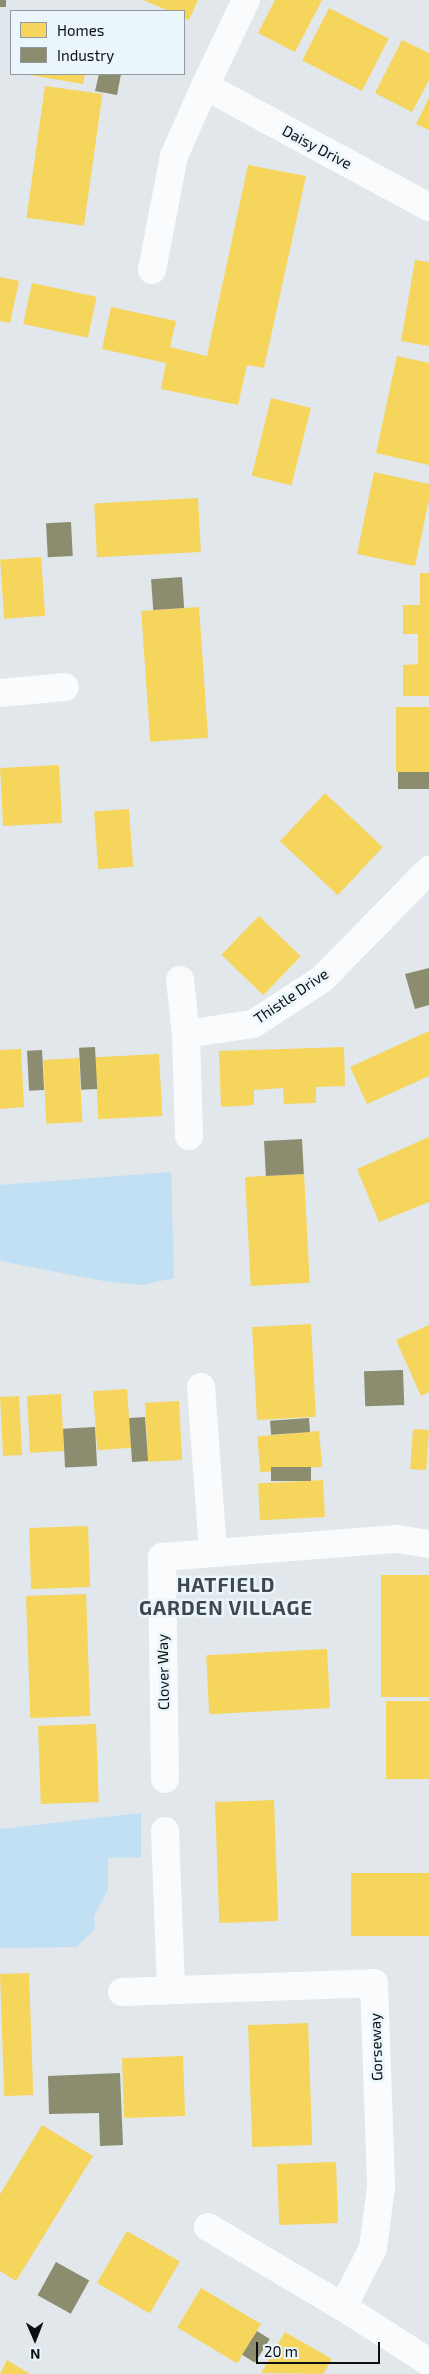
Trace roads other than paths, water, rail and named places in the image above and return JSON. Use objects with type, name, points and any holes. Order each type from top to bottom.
[{"type":"street","points":[[152,270],[174,156],[246,0]]},
{"type":"street","name":"Daisy Drive","points":[[205,86],[429,207]]},
{"type":"street","points":[[0,693],[65,687]]},
{"type":"street","name":"Thistle Drive","points":[[186,1034],[253,1024],[322,979],[429,870]]},
{"type":"street","points":[[180,980],[186,1034],[189,1136]]},
{"type":"street","points":[[201,1386],[213,1551]]},
{"type":"street","name":"Clover Way","points":[[165,1779],[162,1556],[397,1539],[429,1544]]},
{"type":"street","points":[[165,1831],[171,1990]]},
{"type":"street","name":"Gorseway","points":[[122,1992],[374,1983],[381,2187],[373,2248],[343,2306]]},
{"type":"street","points":[[208,2227],[343,2306],[429,2362]]},
{"type":"district","name":"HATFIELD GARDEN VILLAGE","points":[[226,1596]]}]
